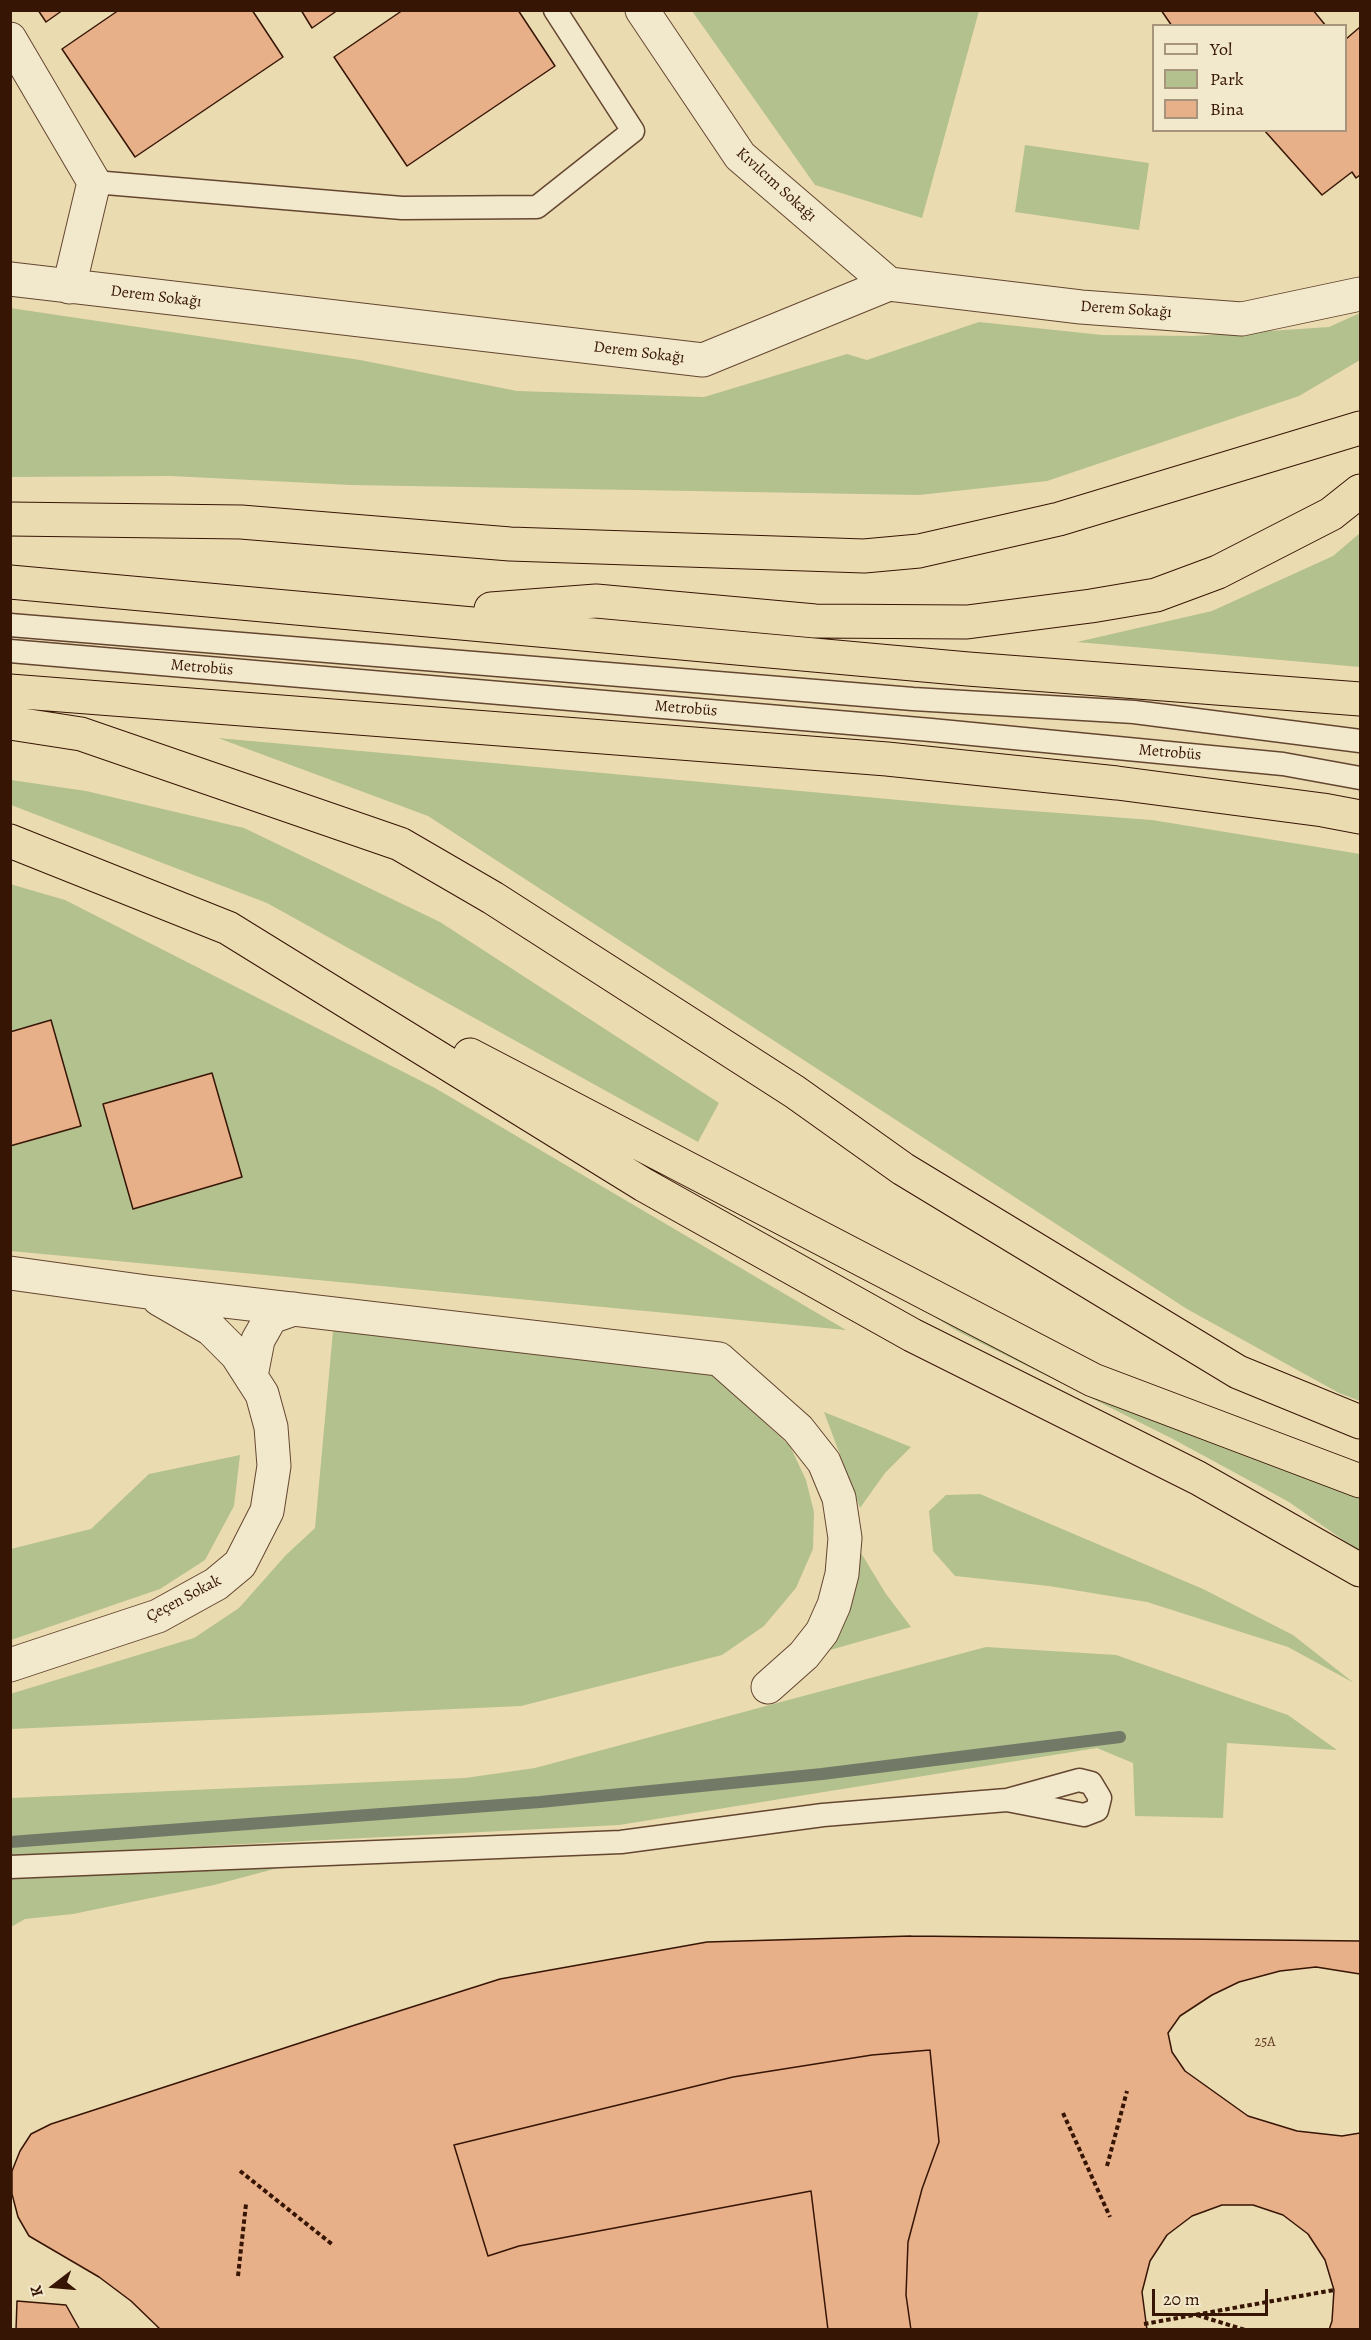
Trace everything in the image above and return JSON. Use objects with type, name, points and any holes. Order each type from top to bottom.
[{"type":"highway","points":[[10,519],[241,522],[510,544],[864,556],[919,551],[1059,519],[1360,428]]},
{"type":"highway","points":[[388,616],[596,601],[815,621],[967,622],[1156,595],[1218,572],[1331,514],[1360,491]]},
{"type":"highway","points":[[10,582],[968,669],[1360,699]]},
{"type":"highway","points":[[10,691],[887,759],[1117,783],[1323,810],[1360,817]]},
{"type":"highway","points":[[10,723],[81,734],[400,844],[493,898],[785,1086],[903,1169],[1238,1372],[1360,1422]]},
{"type":"highway","points":[[10,841],[228,928],[1093,1380],[1360,1481]]},
{"type":"highway","points":[[228,928],[644,1185],[912,1335],[1189,1473],[1360,1570]]},
{"type":"street","name":"Kıvılcım Sokağı","points":[[642,10],[740,156],[889,284]]},
{"type":"street","points":[[10,39],[94,182],[69,287]]},
{"type":"street","name":"Derem Sokağı","points":[[10,279],[703,360],[889,284],[1081,308],[1242,319],[1360,294]]},
{"type":"street","points":[[10,1273],[147,1292],[719,1359],[798,1429],[824,1462],[839,1498],[845,1538],[842,1574],[834,1605],[822,1632],[804,1655],[768,1687]]},
{"type":"street","name":"Çeçen Sokak","points":[[10,1665],[158,1616],[216,1584],[240,1564],[267,1511],[274,1466],[271,1426],[262,1394],[237,1355],[211,1329],[147,1292]]},
{"type":"street","points":[[251,1376],[258,1340],[271,1317],[294,1309]]},
{"type":"lane","points":[[94,182],[402,208],[537,207],[633,131],[555,10]]},
{"type":"lane","name":"Metrobüs","points":[[10,625],[913,699],[1134,712],[1360,741]]},
{"type":"lane","name":"Metrobüs","points":[[10,651],[931,730],[1284,764],[1360,778]]},
{"type":"lane","points":[[10,1867],[621,1842],[823,1815],[1007,1800]]},
{"type":"path","points":[[1107,2166],[1127,2091]]},
{"type":"path","points":[[1063,2113],[1110,2217]]},
{"type":"path","points":[[240,2171],[333,2244]]},
{"type":"path","points":[[238,2276],[246,2204]]},
{"type":"path","points":[[1144,2324],[1334,2290]]},
{"type":"path","points":[[1196,2315],[1245,2330]]},
{"type":"green space","points":[[692,11],[979,11],[922,218],[815,185]]},
{"type":"green space","points":[[1025,145],[1149,163],[1139,230],[1015,212]]},
{"type":"green space","points":[[10,308],[360,360],[517,391],[704,397],[847,354],[867,360],[979,322],[1102,335],[1194,336],[1329,327],[1360,313],[1360,360],[1299,396],[1047,481],[919,495],[351,485],[171,476],[11,477]]},
{"type":"green space","points":[[1360,533],[1360,667],[1077,642],[1212,611],[1333,556]]},
{"type":"green space","points":[[218,738],[965,806],[1152,820],[1360,854],[1360,1401],[1339,1393],[1187,1309],[428,816]]},
{"type":"green space","points":[[11,780],[86,791],[244,828],[440,922],[719,1103],[698,1142],[267,903],[11,805]]},
{"type":"green space","points":[[10,884],[65,900],[435,1088],[846,1330],[11,1251]]},
{"type":"green space","points":[[803,1235],[1160,1400],[1360,1476],[1360,1552],[1289,1502],[1171,1438],[959,1332]]},
{"type":"green space","points":[[333,1331],[703,1366],[790,1446],[806,1480],[814,1512],[813,1549],[796,1588],[764,1626],[722,1655],[521,1706],[11,1729],[10,1694],[194,1638],[239,1608],[286,1555],[315,1528]]},
{"type":"green space","points":[[824,1412],[911,1447],[885,1473],[860,1508]]},
{"type":"green space","points":[[240,1455],[234,1506],[205,1560],[160,1589],[11,1640],[11,1549],[91,1529],[149,1474]]},
{"type":"green space","points":[[980,1494],[1203,1589],[1293,1635],[1354,1683],[1288,1647],[1147,1602],[1049,1586],[955,1576],[933,1551],[929,1511],[946,1495]]},
{"type":"green space","points":[[861,1553],[886,1594],[911,1627],[830,1650],[850,1612]]},
{"type":"green space","points":[[986,1647],[1116,1655],[1288,1715],[1337,1750],[1227,1743],[1223,1818],[1135,1816],[1133,1763],[1097,1748],[619,1825],[11,1856],[11,1798],[465,1778],[535,1768]]},
{"type":"green space","points":[[278,1868],[214,1885],[73,1914],[25,1919],[11,1927],[10,1876]]},
{"type":"building","points":[[38,10],[63,10],[46,22]]},
{"type":"building","points":[[119,10],[252,10],[283,57],[135,157],[62,49]]},
{"type":"building","points":[[301,10],[338,10],[312,28]]},
{"type":"building","points":[[403,10],[518,10],[555,66],[407,166],[334,57]]},
{"type":"building","points":[[1161,10],[1313,10],[1324,24],[1171,24]]},
{"type":"building","points":[[1360,27],[1360,175],[1356,178],[1352,172],[1322,195],[1266,132],[1347,132],[1347,38]]},
{"type":"building","points":[[51,1020],[81,1126],[10,1146],[10,1032]]},
{"type":"building","points":[[212,1073],[242,1177],[133,1209],[103,1104]]},
{"type":"building","points":[[911,1936],[1360,1941],[1360,2330],[1329,2330],[1332,2321],[1334,2290],[1325,2260],[1308,2234],[1283,2215],[1253,2205],[1222,2205],[1192,2216],[1167,2235],[1150,2261],[1142,2292],[1147,2330],[911,2330],[906,2295],[908,2242],[922,2189],[939,2142],[930,2050],[872,2055],[733,2077],[454,2145],[488,2256],[519,2246],[811,2191],[828,2330],[161,2330],[131,2301],[99,2277],[29,2236],[18,2217],[12,2194],[12,2171],[20,2151],[31,2134],[51,2124],[500,1979],[707,1942]]},
{"type":"building","points":[[1316,1967],[1360,1974],[1360,2133],[1342,2136],[1297,2131],[1248,2116],[1185,2071],[1172,2052],[1168,2033],[1180,2016],[1212,1995],[1239,1982],[1280,1971]]},
{"type":"building","points":[[930,2050],[939,2142],[922,2189],[908,2242],[906,2295],[911,2330],[828,2330],[811,2191],[519,2246],[488,2256],[454,2145],[733,2077],[872,2055]]},
{"type":"building","points":[[17,2301],[66,2305],[80,2330],[16,2330]]},
{"type":"waterway","points":[[10,1842],[540,1802],[822,1774],[1120,1737]]}]
